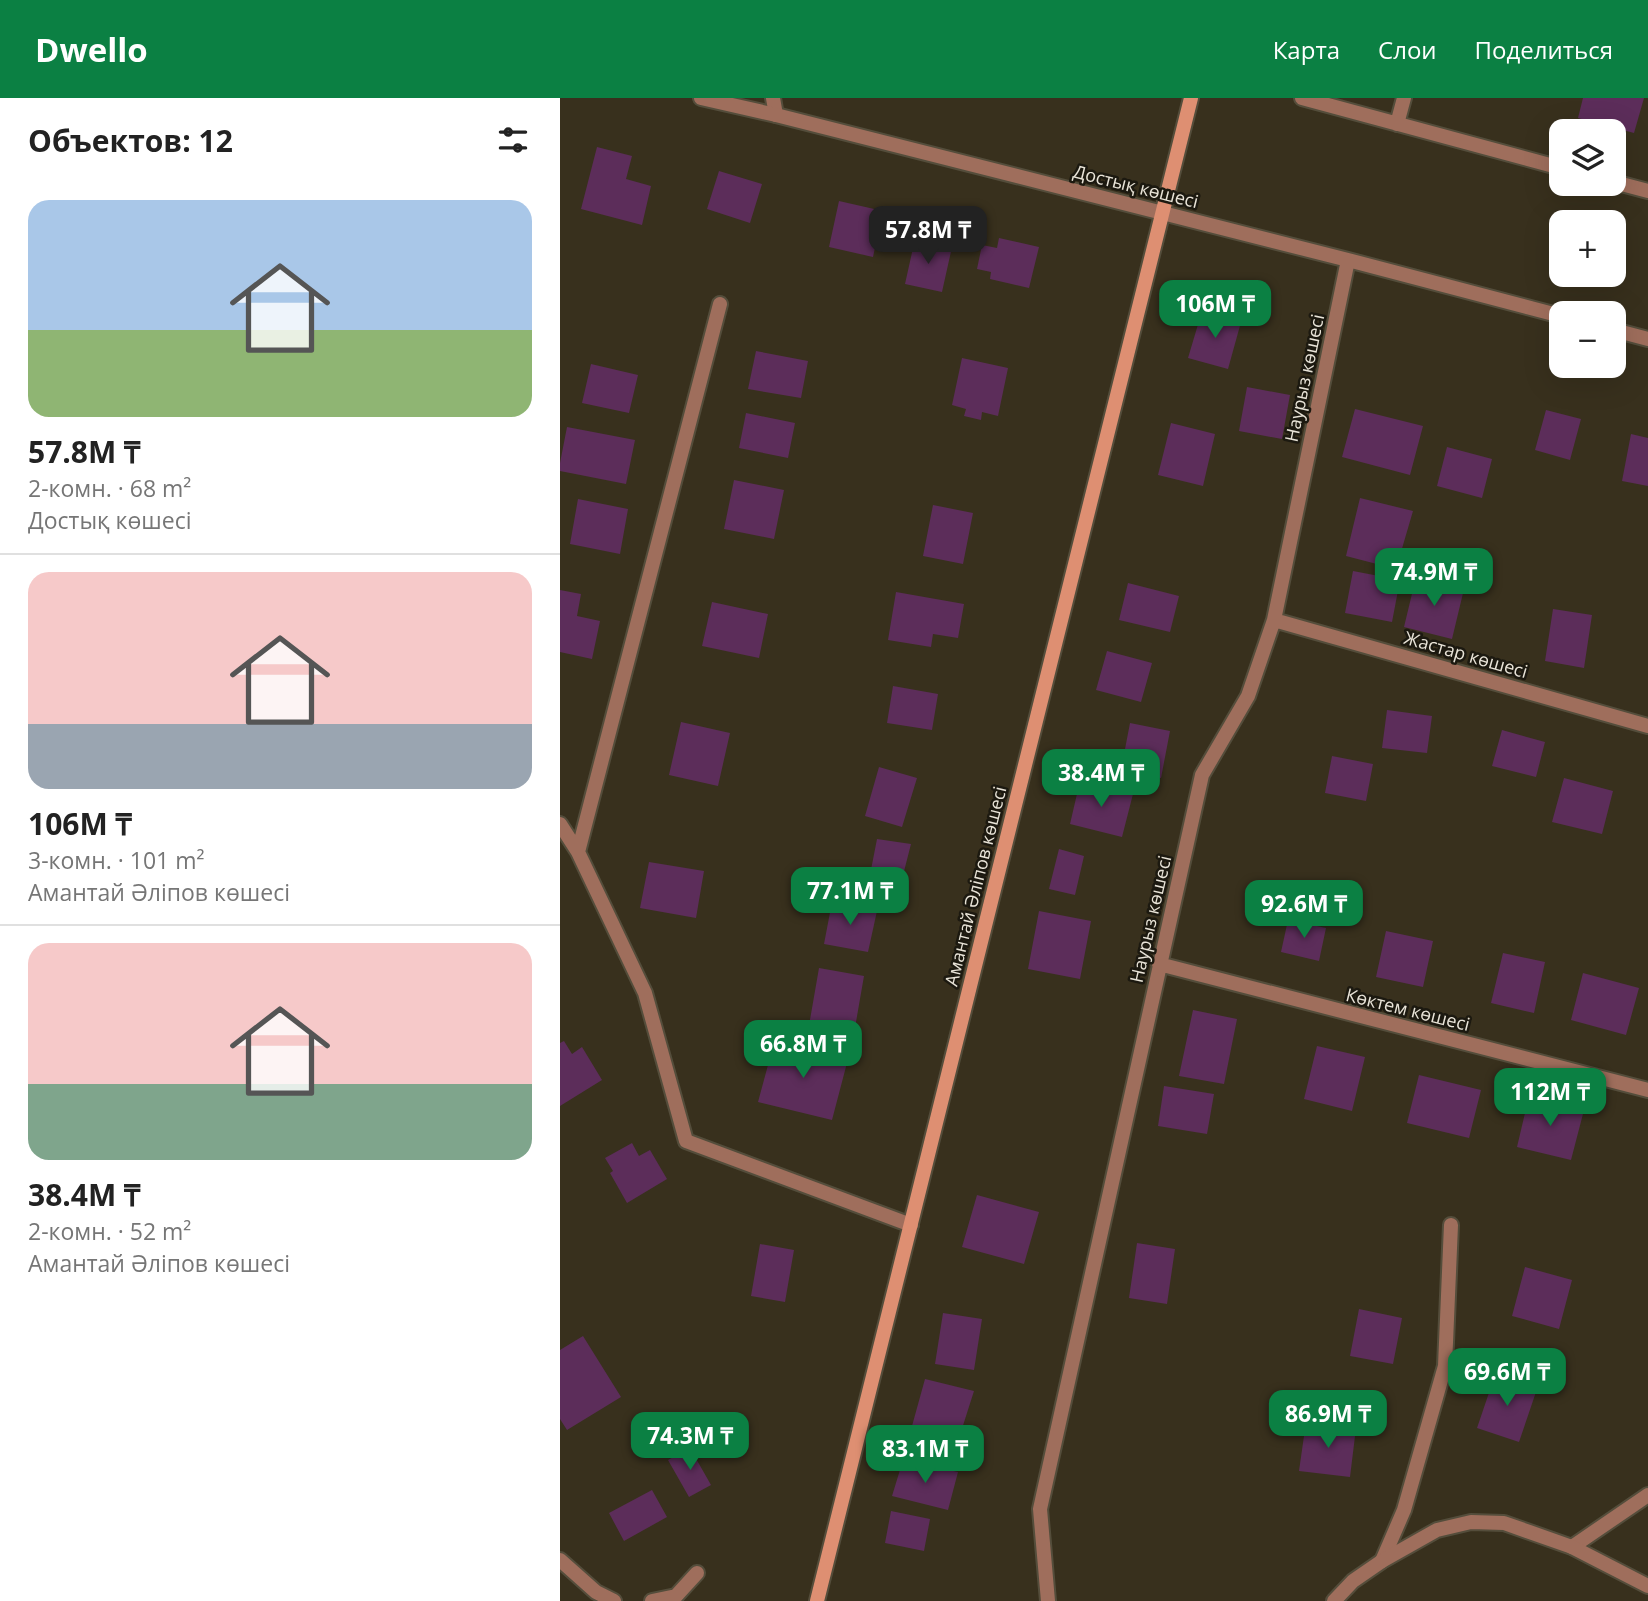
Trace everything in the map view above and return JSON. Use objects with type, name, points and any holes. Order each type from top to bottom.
[{"type":"main road","name":"Амантай Әліпов көшесі","points":[[817,1601],[1191,98]]},
{"type":"street","name":"Достық көшесі","points":[[701,98],[1549,313]]},
{"type":"street","points":[[773,98],[776,115]]},
{"type":"street","points":[[1302,98],[1549,165]]},
{"type":"street","points":[[1397,124],[1404,98]]},
{"type":"street","points":[[1626,185],[1648,191]]},
{"type":"street","name":"Наурыз көшесі","points":[[1048,1601],[1040,1509],[1159,964],[1202,775],[1248,696],[1274,620],[1349,260]]},
{"type":"street","points":[[578,852],[720,304]]},
{"type":"street","points":[[1626,333],[1648,339]]},
{"type":"street","name":"Жастар көшесі","points":[[1274,620],[1648,726]]},
{"type":"street","points":[[560,824],[578,852],[645,993],[686,1141],[911,1225]]},
{"type":"street","name":"Көктем көшесі","points":[[1159,964],[1648,1090]]},
{"type":"street","points":[[1382,1562],[1404,1510],[1445,1366],[1451,1225]]},
{"type":"street","points":[[1572,1547],[1648,1495]]},
{"type":"street","points":[[1334,1601],[1353,1581],[1437,1530],[1471,1522],[1504,1523],[1572,1547],[1648,1586]]},
{"type":"street","points":[[560,1560],[596,1592],[614,1601]]},
{"type":"street","points":[[652,1601],[676,1596],[697,1573]]},
{"type":"building","points":[[1583,98],[1644,98],[1634,133],[1626,131],[1626,119],[1578,118]]},
{"type":"building","points":[[597,147],[632,156],[626,179],[651,186],[642,225],[581,209]]},
{"type":"building","points":[[719,171],[762,184],[750,223],[707,209]]},
{"type":"building","points":[[839,201],[883,211],[873,257],[829,247]]},
{"type":"building","points":[[999,238],[1039,247],[1029,288],[990,279],[991,272],[977,269],[982,245],[997,248]]},
{"type":"building","points":[[915,239],[952,247],[942,292],[905,284]]},
{"type":"building","points":[[1202,311],[1241,322],[1228,369],[1188,358]]},
{"type":"building","points":[[756,351],[808,361],[801,398],[748,389]]},
{"type":"building","points":[[962,358],[1008,368],[998,416],[982,412],[981,420],[964,416],[966,409],[952,405]]},
{"type":"building","points":[[591,364],[638,375],[629,413],[582,403]]},
{"type":"building","points":[[1247,387],[1290,395],[1282,439],[1239,431]]},
{"type":"building","points":[[1355,409],[1423,426],[1410,475],[1342,457]]},
{"type":"building","points":[[1546,410],[1581,419],[1570,460],[1535,450]]},
{"type":"building","points":[[746,413],[795,423],[788,458],[739,448]]},
{"type":"building","points":[[1171,423],[1215,434],[1203,486],[1158,475]]},
{"type":"building","points":[[567,427],[635,440],[626,484],[560,471]]},
{"type":"building","points":[[1631,434],[1648,438],[1648,486],[1622,481]]},
{"type":"building","points":[[1447,447],[1492,459],[1482,498],[1437,486]]},
{"type":"building","points":[[734,480],[784,490],[774,539],[724,529]]},
{"type":"building","points":[[1360,498],[1413,511],[1396,569],[1346,556]]},
{"type":"building","points":[[578,499],[628,509],[620,554],[570,544]]},
{"type":"building","points":[[933,505],[973,513],[963,564],[923,556]]},
{"type":"building","points":[[1353,571],[1400,580],[1392,622],[1345,613]]},
{"type":"building","points":[[1416,577],[1464,589],[1452,639],[1404,627]]},
{"type":"building","points":[[1128,583],[1179,596],[1170,632],[1119,620]]},
{"type":"building","points":[[560,590],[581,594],[577,616],[600,621],[592,659],[560,652]]},
{"type":"building","points":[[896,592],[964,604],[958,638],[933,634],[931,647],[888,640]]},
{"type":"building","points":[[712,602],[768,614],[759,658],[702,646]]},
{"type":"building","points":[[1553,609],[1592,615],[1584,668],[1545,661]]},
{"type":"building","points":[[1107,651],[1152,663],[1141,702],[1096,690]]},
{"type":"building","points":[[893,686],[938,694],[932,730],[887,723]]},
{"type":"building","points":[[1387,710],[1432,716],[1427,753],[1382,748]]},
{"type":"building","points":[[681,722],[730,733],[718,786],[669,775]]},
{"type":"building","points":[[1130,723],[1170,731],[1161,778],[1121,770]]},
{"type":"building","points":[[1502,730],[1545,742],[1536,777],[1492,766]]},
{"type":"building","points":[[1332,756],[1373,764],[1366,801],[1325,793]]},
{"type":"building","points":[[879,767],[917,778],[902,827],[865,816]]},
{"type":"building","points":[[1564,778],[1613,791],[1602,834],[1552,822]]},
{"type":"building","points":[[1080,781],[1133,794],[1122,837],[1070,824]]},
{"type":"building","points":[[877,839],[911,844],[900,887],[869,880]]},
{"type":"building","points":[[1059,849],[1084,856],[1075,895],[1049,889]]},
{"type":"building","points":[[649,862],[704,871],[696,918],[640,908]]},
{"type":"building","points":[[832,902],[877,911],[868,952],[824,944]]},
{"type":"building","points":[[1039,911],[1091,921],[1080,979],[1028,969]]},
{"type":"building","points":[[1288,920],[1326,928],[1319,961],[1281,952]]},
{"type":"building","points":[[1386,931],[1433,941],[1423,987],[1376,977]]},
{"type":"building","points":[[1503,953],[1545,962],[1534,1013],[1491,1003]]},
{"type":"building","points":[[819,968],[864,976],[852,1045],[807,1037]]},
{"type":"building","points":[[1583,973],[1639,988],[1626,1035],[1571,1020]]},
{"type":"building","points":[[1193,1010],[1237,1019],[1224,1084],[1179,1076]]},
{"type":"building","points":[[775,1039],[848,1059],[832,1120],[758,1102]]},
{"type":"building","points":[[564,1041],[572,1054],[582,1047],[602,1080],[560,1106],[560,1043]]},
{"type":"building","points":[[1317,1046],[1365,1057],[1352,1111],[1304,1099]]},
{"type":"building","points":[[1419,1075],[1481,1090],[1469,1138],[1407,1123]]},
{"type":"building","points":[[1164,1086],[1214,1094],[1207,1134],[1158,1126]]},
{"type":"building","points":[[1529,1096],[1584,1110],[1571,1160],[1517,1147]]},
{"type":"building","points":[[632,1143],[639,1156],[650,1150],[667,1179],[627,1203],[605,1158]]},
{"type":"building","points":[[977,1195],[1039,1212],[1024,1264],[962,1247]]},
{"type":"building","points":[[1137,1243],[1175,1249],[1167,1304],[1129,1298]]},
{"type":"building","points":[[760,1244],[794,1250],[785,1302],[751,1296]]},
{"type":"building","points":[[1525,1267],[1572,1280],[1559,1329],[1512,1316]]},
{"type":"building","points":[[1359,1309],[1402,1318],[1393,1364],[1350,1356]]},
{"type":"building","points":[[943,1313],[982,1319],[974,1370],[935,1364]]},
{"type":"building","points":[[583,1336],[621,1397],[567,1430],[560,1419],[560,1350]]},
{"type":"building","points":[[1495,1375],[1537,1389],[1519,1442],[1477,1428]]},
{"type":"building","points":[[925,1379],[974,1391],[959,1438],[912,1426]]},
{"type":"building","points":[[1306,1422],[1356,1428],[1350,1477],[1299,1471]]},
{"type":"building","points":[[690,1448],[711,1485],[689,1497],[668,1460]]},
{"type":"building","points":[[903,1460],[958,1472],[948,1510],[892,1496]]},
{"type":"building","points":[[652,1490],[667,1517],[624,1541],[609,1513]]},
{"type":"building","points":[[891,1511],[930,1519],[924,1551],[885,1543]]}]
